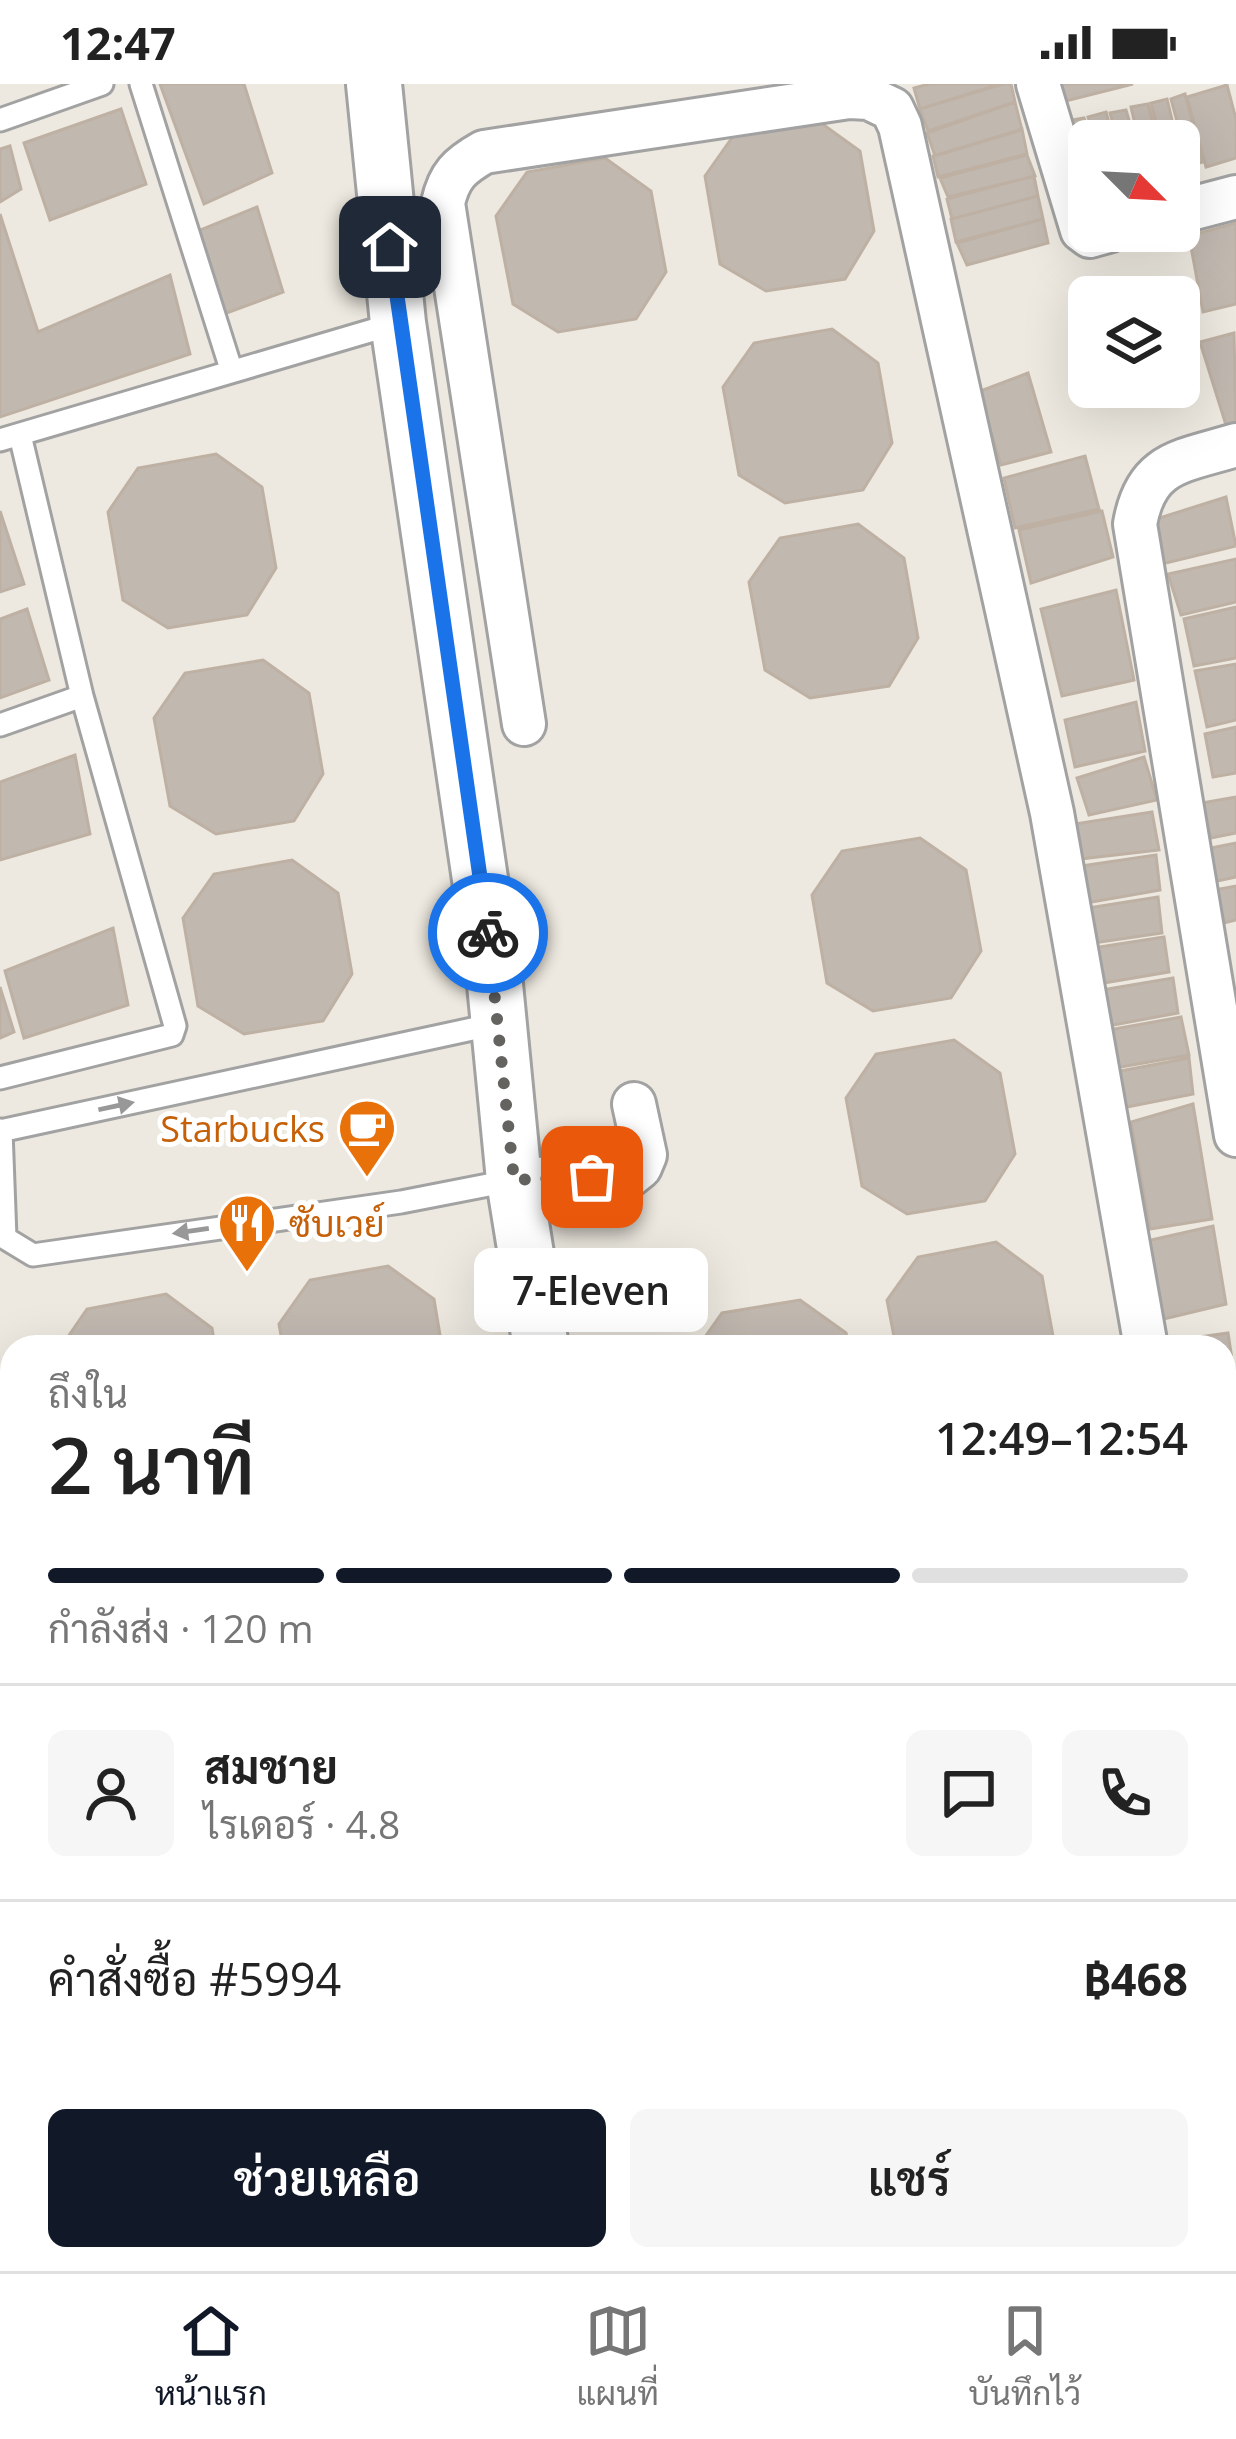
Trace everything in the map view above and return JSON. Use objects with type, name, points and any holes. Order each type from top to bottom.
[{"type":"street","points":[[374,84],[398,323],[500,1023],[514,1180],[539,1335]]},
{"type":"street","points":[[1038,84],[1068,184]]},
{"type":"street","points":[[524,724],[442,203],[448,179],[484,152],[849,98],[869,98],[892,109],[1052,813],[1143,1335]]},
{"type":"street","points":[[1200,206],[1236,197]]},
{"type":"street","points":[[1236,445],[1166,468],[1153,477],[1140,498],[1135,524],[1236,1135]]},
{"type":"street","points":[[452,683],[518,671]]},
{"type":"street","points":[[514,1180],[630,1175],[646,1155],[634,1103]]},
{"type":"lane","points":[[0,120],[102,84]]},
{"type":"lane","points":[[141,84],[231,369]]},
{"type":"lane","points":[[0,1078],[172,1035],[176,1026],[10,437],[398,323]]},
{"type":"lane","points":[[0,725],[82,696]]},
{"type":"lane","points":[[500,1023],[1,1131],[5,1238],[33,1255],[401,1202],[514,1180]]},
{"type":"building","points":[[160,84],[244,84],[272,173],[204,204]]},
{"type":"building","points":[[1000,84],[920,109],[914,88]]},
{"type":"building","points":[[1011,84],[1015,102],[928,131],[920,109]]},
{"type":"building","points":[[1058,84],[1133,84],[1062,102]]},
{"type":"building","points":[[1227,85],[1236,119],[1236,158],[1206,167],[1200,120],[1193,120],[1187,97]]},
{"type":"building","points":[[1185,94],[1192,120],[1177,120],[1171,99]]},
{"type":"building","points":[[1167,99],[1172,120],[1155,120],[1151,103]]},
{"type":"building","points":[[1015,102],[1022,130],[935,156],[927,133]]},
{"type":"building","points":[[1148,104],[1152,120],[1134,120],[1131,107]]},
{"type":"building","points":[[121,109],[146,184],[50,220],[24,143]]},
{"type":"building","points":[[1126,110],[1129,120],[1112,120],[1110,113]]},
{"type":"building","points":[[1106,112],[1108,120],[1089,120]]},
{"type":"building","points":[[814,118],[860,151],[874,231],[845,279],[766,291],[720,264],[705,176],[736,132]]},
{"type":"building","points":[[1022,129],[1027,154],[938,177],[933,156]]},
{"type":"building","points":[[10,146],[21,189],[0,202],[0,149]]},
{"type":"building","points":[[1027,155],[1035,176],[948,197],[940,178]]},
{"type":"building","points":[[605,158],[651,191],[666,272],[636,319],[558,332],[513,304],[496,216],[527,172]]},
{"type":"building","points":[[1034,176],[1038,196],[952,219],[947,199]]},
{"type":"building","points":[[1038,196],[1043,219],[956,242],[951,219]]},
{"type":"building","points":[[257,207],[283,292],[205,321],[178,239]]},
{"type":"building","points":[[0,214],[38,332],[170,275],[190,354],[0,417]]},
{"type":"building","points":[[1043,219],[1048,243],[967,265],[957,243]]},
{"type":"building","points":[[1236,223],[1236,304],[1203,312],[1192,252],[1200,252],[1200,233]]},
{"type":"building","points":[[832,329],[878,363],[892,443],[863,490],[785,503],[739,475],[723,387],[754,343]]},
{"type":"building","points":[[1234,333],[1236,423],[1226,425],[1200,342]]},
{"type":"building","points":[[1028,373],[1051,452],[1001,465],[978,392]]},
{"type":"building","points":[[216,454],[262,487],[276,568],[247,615],[168,628],[123,600],[108,512],[138,468]]},
{"type":"building","points":[[1085,456],[1099,509],[1015,528],[1004,478]]},
{"type":"building","points":[[1226,497],[1236,546],[1162,564],[1153,520]]},
{"type":"building","points":[[0,511],[24,584],[0,592]]},
{"type":"building","points":[[1102,511],[1113,557],[1031,583],[1019,530]]},
{"type":"building","points":[[858,524],[904,558],[918,638],[889,686],[810,698],[765,670],[749,582],[780,538]]},
{"type":"building","points":[[1236,559],[1236,602],[1181,615],[1168,574]]},
{"type":"building","points":[[1116,590],[1134,680],[1062,696],[1041,609]]},
{"type":"building","points":[[1236,607],[1236,658],[1194,666],[1184,619]]},
{"type":"building","points":[[27,609],[49,680],[0,698],[0,619]]},
{"type":"building","points":[[263,660],[309,693],[323,774],[294,821],[216,834],[170,806],[154,718],[185,673]]},
{"type":"building","points":[[1236,664],[1236,720],[1207,727],[1195,671]]},
{"type":"building","points":[[1136,702],[1145,751],[1075,767],[1065,720]]},
{"type":"building","points":[[1236,727],[1236,773],[1213,777],[1205,734]]},
{"type":"building","points":[[75,755],[90,834],[0,860],[0,782]]},
{"type":"building","points":[[1144,757],[1157,800],[1089,815],[1077,778]]},
{"type":"building","points":[[1236,797],[1236,833],[1211,838],[1202,803]]},
{"type":"building","points":[[1152,812],[1159,850],[1080,859],[1075,824]]},
{"type":"building","points":[[920,838],[966,870],[981,951],[951,998],[873,1011],[827,983],[812,895],[842,851]]},
{"type":"building","points":[[1236,843],[1236,877],[1213,882],[1206,849]]},
{"type":"building","points":[[1156,855],[1160,890],[1086,903],[1081,866]]},
{"type":"building","points":[[292,860],[338,893],[352,974],[323,1021],[244,1034],[198,1006],[183,918],[214,874]]},
{"type":"building","points":[[1236,886],[1236,920],[1224,923],[1215,890]]},
{"type":"building","points":[[1158,897],[1162,933],[1093,943],[1088,908]]},
{"type":"building","points":[[113,928],[128,1005],[24,1038],[5,971]]},
{"type":"building","points":[[1164,937],[1169,972],[1098,984],[1093,948]]},
{"type":"building","points":[[1173,978],[1178,1013],[1108,1026],[1102,990]]},
{"type":"building","points":[[0,987],[14,1032],[0,1038]]},
{"type":"building","points":[[1181,1017],[1189,1055],[1115,1068],[1109,1030]]},
{"type":"building","points":[[954,1040],[1000,1073],[1015,1154],[985,1201],[907,1214],[862,1186],[846,1098],[876,1054]]},
{"type":"building","points":[[1189,1058],[1193,1094],[1122,1108],[1115,1072]]},
{"type":"building","points":[[1193,1104],[1212,1219],[1150,1229],[1131,1122]]},
{"type":"building","points":[[1213,1226],[1226,1304],[1164,1319],[1147,1241]]},
{"type":"building","points":[[996,1242],[1042,1276],[1053,1335],[894,1335],[887,1300],[918,1257]]},
{"type":"building","points":[[388,1266],[434,1299],[440,1335],[281,1335],[279,1324],[310,1280]]},
{"type":"building","points":[[166,1294],[212,1328],[213,1335],[69,1335],[87,1309]]},
{"type":"building","points":[[800,1300],[846,1335],[706,1335],[722,1313]]},
{"type":"way so far","points":[[488,933],[514,1180],[592,1177]]},
{"type":"place","name":"7-Eleven","points":[[592,1177]]},
{"type":"place","name":"Starbucks","points":[[367,1179]]},
{"type":"place","name":"ซับเวย์","points":[[247,1274]]},
{"type":"route","points":[[390,247],[488,933]]}]
